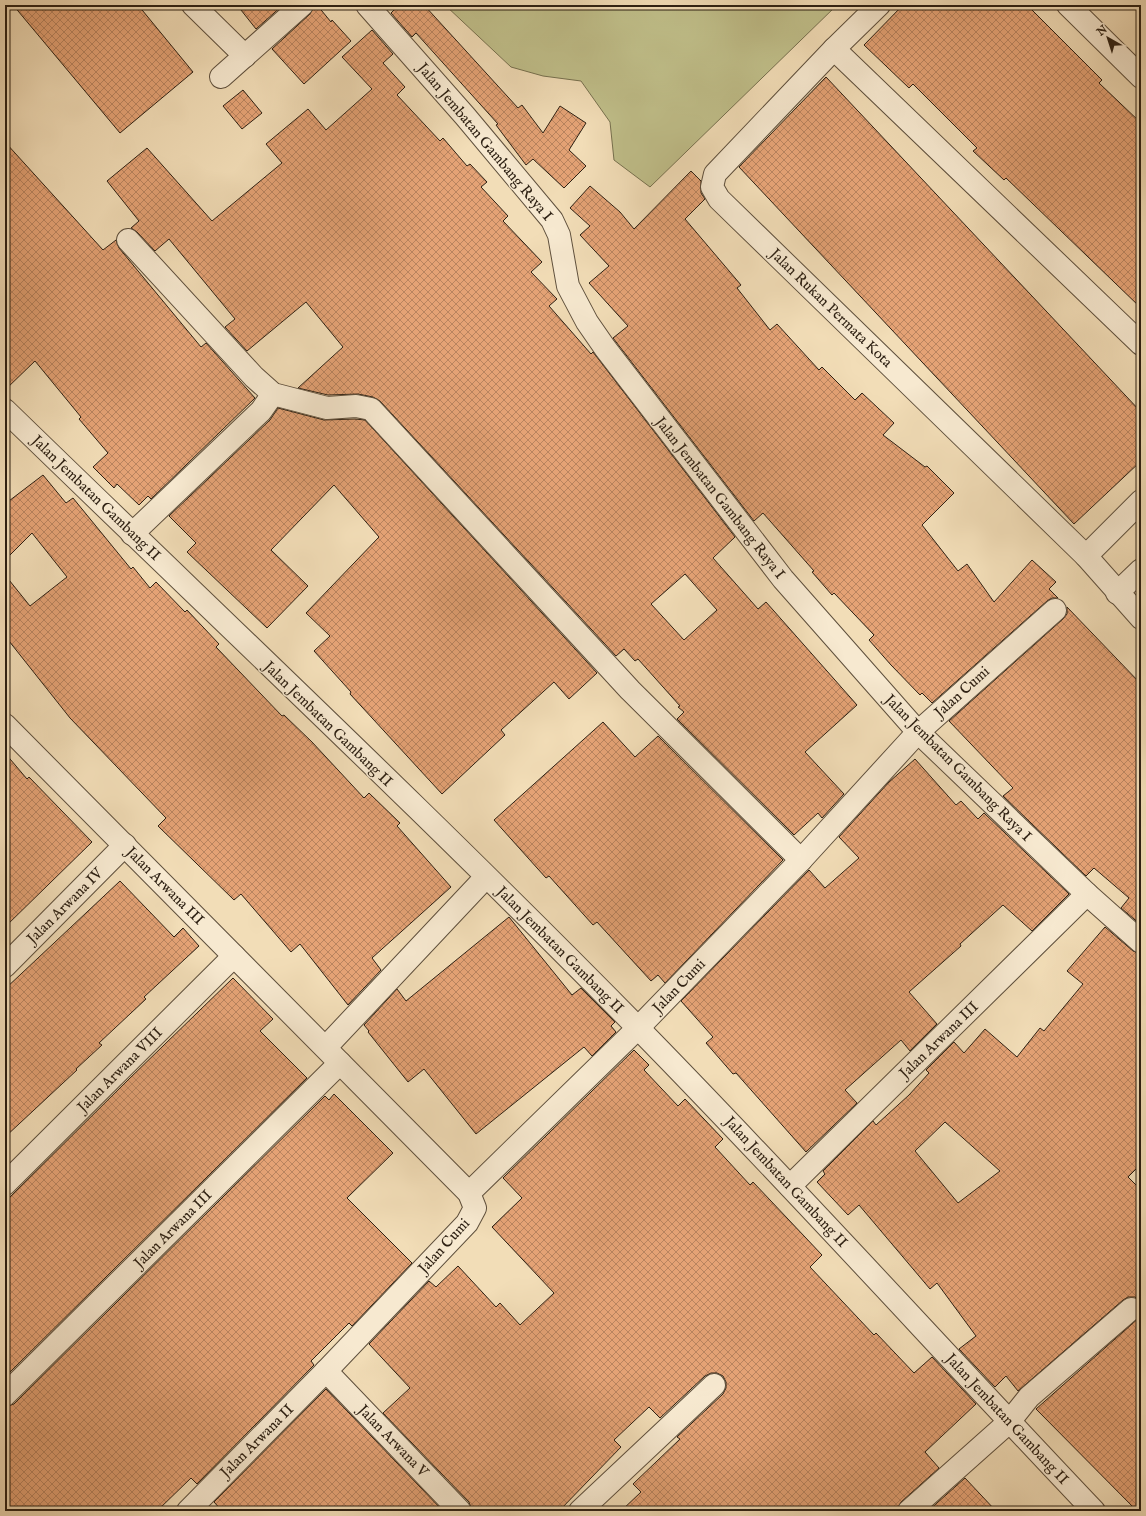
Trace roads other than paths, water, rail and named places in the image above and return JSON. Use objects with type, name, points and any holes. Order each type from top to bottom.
[{"type":"street","points":[[193,5],[245,56]]},
{"type":"street","points":[[221,77],[302,5]]},
{"type":"street","name":"Jalan Jembatan Gambang Raya I","points":[[367,5],[465,116],[552,220],[559,235],[568,286],[587,322],[605,348],[783,579],[918,732],[1087,894],[1141,942]]},
{"type":"street","name":"Jalan Rukan Permata Kota","points":[[879,5],[834,49],[715,174],[712,187],[719,199],[1086,556],[1141,618]]},
{"type":"street","points":[[1068,5],[1141,77]]},
{"type":"street","points":[[834,49],[1141,344]]},
{"type":"street","points":[[128,240],[254,377],[273,394],[327,408],[356,406],[371,409],[630,690],[801,860]]},
{"type":"street","points":[[132,534],[261,411],[273,394]]},
{"type":"street","name":"Jalan Jembatan Gambang II","points":[[5,410],[486,877],[638,1028],[790,1186],[1009,1422],[1094,1511]]},
{"type":"street","points":[[1086,556],[1141,500]]},
{"type":"street","points":[[1118,593],[1141,570]]},
{"type":"street","name":"Jalan Cumi","points":[[326,1371],[468,1223],[474,1208],[469,1193],[638,1028],[801,860],[918,732],[1055,610]]},
{"type":"street","name":"Jalan Arwana III","points":[[5,725],[469,1193]]},
{"type":"street","name":"Jalan Arwana IV","points":[[5,966],[125,845]]},
{"type":"street","name":"Jalan Arwana III","points":[[5,1395],[333,1055],[486,877]]},
{"type":"street","name":"Jalan Arwana III","points":[[790,1186],[1087,894]]},
{"type":"street","name":"Jalan Arwana VIII","points":[[5,1184],[234,956]]},
{"type":"street","points":[[909,1511],[1009,1422],[1029,1397],[1131,1309]]},
{"type":"street","name":"Jalan Arwana II","points":[[188,1511],[326,1371]]},
{"type":"street","name":"Jalan Arwana V","points":[[326,1371],[460,1511]]},
{"type":"street","points":[[580,1511],[714,1385]]}]
